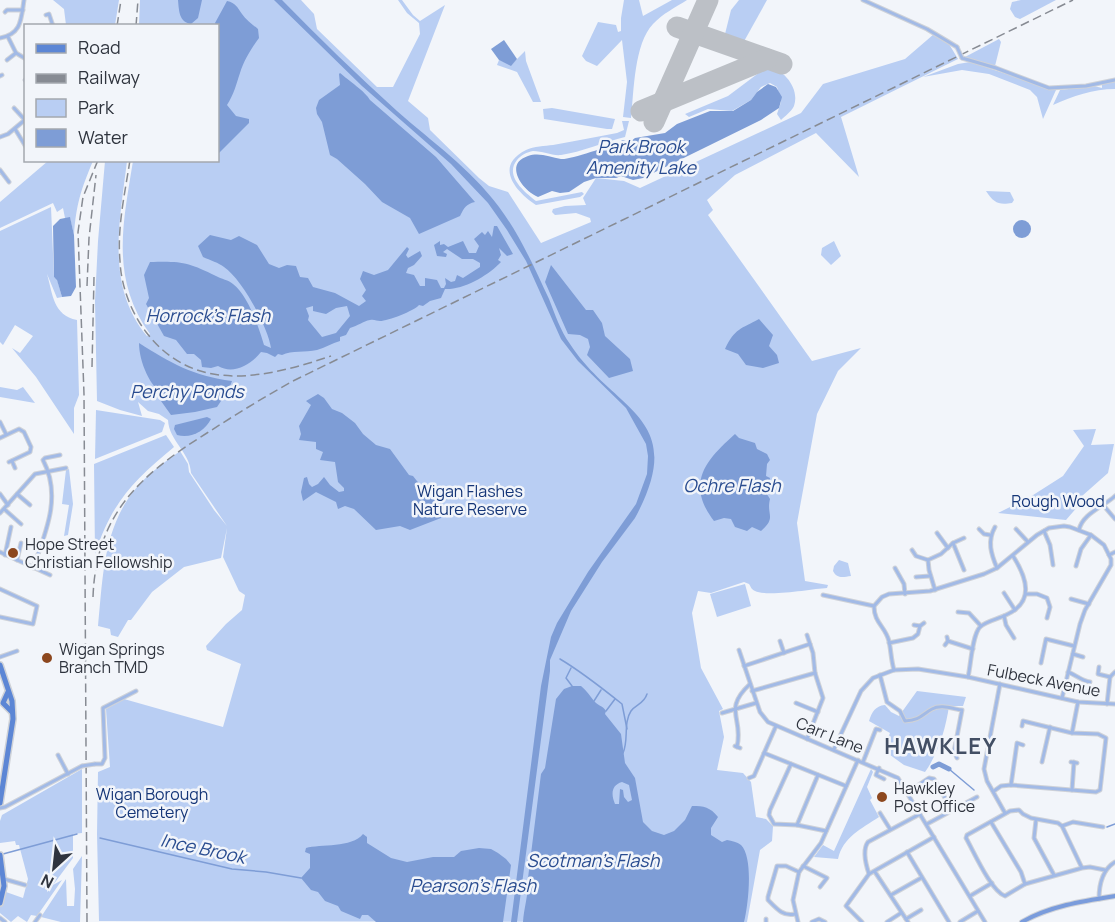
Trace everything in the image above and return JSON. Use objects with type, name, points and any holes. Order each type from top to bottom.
[{"type":"main road","points":[[0,665],[8,692],[5,703],[12,712],[13,718],[0,803]]},
{"type":"main road","points":[[0,855],[4,879],[4,891],[0,903]]},
{"type":"main road","points":[[1022,922],[1049,910],[1115,897]]},
{"type":"street","points":[[0,38],[8,37],[18,27],[24,0]]},
{"type":"street","points":[[864,0],[927,29],[957,47],[962,58],[1049,88],[1086,86],[1115,80]]},
{"type":"street","points":[[5,12],[22,9]]},
{"type":"street","points":[[46,15],[49,14],[52,24]]},
{"type":"street","points":[[8,37],[16,53],[24,57]]},
{"type":"street","points":[[7,60],[16,53]]},
{"type":"street","points":[[14,108],[24,119]]},
{"type":"street","points":[[0,137],[24,121]]},
{"type":"street","points":[[15,129],[24,144]]},
{"type":"street","points":[[0,170],[9,182]]},
{"type":"street","points":[[0,422],[6,434]]},
{"type":"street","points":[[0,438],[19,429],[24,432],[32,447],[30,452],[11,461],[15,468]]},
{"type":"street","points":[[33,568],[48,527],[53,489],[43,459],[60,455]]},
{"type":"street","points":[[0,513],[35,474],[66,468]]},
{"type":"street","points":[[0,495],[8,505]]},
{"type":"street","points":[[17,495],[30,505]]},
{"type":"street","points":[[1078,530],[1084,518],[1115,496]]},
{"type":"street","points":[[1104,506],[1115,520]]},
{"type":"street","points":[[4,509],[21,524]]},
{"type":"street","points":[[894,670],[885,631],[876,621],[874,606],[882,597],[889,594],[935,590],[997,568],[1044,531],[1064,526],[1091,535],[1104,545],[1111,565],[1080,624],[1062,698]]},
{"type":"street","points":[[5,555],[11,527]]},
{"type":"street","points":[[995,527],[990,535],[991,552],[997,568]]},
{"type":"street","points":[[979,529],[984,534],[990,535]]},
{"type":"street","points":[[1016,529],[1021,531],[1028,542]]},
{"type":"street","points":[[1044,531],[1050,545],[1049,561],[1053,565]]},
{"type":"street","points":[[937,533],[948,548]]},
{"type":"street","points":[[957,535],[959,541]]},
{"type":"street","points":[[1076,566],[1081,549],[1091,535]]},
{"type":"street","points":[[912,550],[916,556],[928,560],[964,538]]},
{"type":"street","points":[[17,560],[21,543]]},
{"type":"street","points":[[953,543],[964,570]]},
{"type":"street","points":[[0,552],[50,575]]},
{"type":"street","points":[[1109,555],[1115,552]]},
{"type":"street","points":[[968,677],[976,633],[981,626],[1015,610],[1020,606],[1026,594],[1022,572],[1013,556]]},
{"type":"street","points":[[928,560],[935,590]]},
{"type":"street","points":[[898,570],[904,584],[905,594]]},
{"type":"street","points":[[916,577],[930,576]]},
{"type":"street","points":[[0,589],[37,606],[33,624],[0,617]]},
{"type":"street","points":[[1004,593],[1015,610]]},
{"type":"street","points":[[1026,594],[1037,594],[1047,598],[1050,607],[1047,618]]},
{"type":"street","points":[[823,595],[874,606]]},
{"type":"street","points":[[1074,598],[1089,604]]},
{"type":"street","points":[[958,612],[969,613],[981,626]]},
{"type":"street","points":[[1004,616],[1006,626],[1014,638]]},
{"type":"street","points":[[889,643],[913,638],[918,634],[922,625],[914,625]]},
{"type":"street","points":[[807,635],[823,698],[807,739]]},
{"type":"street","points":[[945,645],[948,639],[973,649]]},
{"type":"street","points":[[1041,663],[1046,639],[1074,646]]},
{"type":"street","points":[[780,641],[784,653]]},
{"type":"street","points":[[744,666],[810,644]]},
{"type":"street","name":"Carr Lane","points":[[739,650],[756,703],[764,717],[776,726],[898,778],[985,922]]},
{"type":"street","points":[[0,657],[16,651]]},
{"type":"street","points":[[1073,654],[1083,657]]},
{"type":"street","points":[[1099,667],[1098,674],[1110,677]]},
{"type":"street","name":"Fulbeck Avenue","points":[[880,675],[894,670],[918,669],[968,677],[1078,702],[1115,704]]},
{"type":"street","points":[[1068,672],[1090,682]]},
{"type":"street","points":[[1107,704],[1110,677],[1115,672]]},
{"type":"street","points":[[752,691],[815,673]]},
{"type":"street","points":[[834,749],[859,694],[868,682],[880,675],[887,702],[900,711],[905,722],[920,718],[931,709],[962,710],[954,752],[957,758]]},
{"type":"street","points":[[737,747],[740,736],[734,704],[750,684]]},
{"type":"street","points":[[1000,684],[984,761],[985,774],[1005,813]]},
{"type":"street","points":[[0,808],[82,766],[103,763],[105,758],[103,708],[136,691]]},
{"type":"street","points":[[1072,733],[1078,702]]},
{"type":"street","points":[[722,713],[756,703]]},
{"type":"street","points":[[797,704],[818,712]]},
{"type":"street","points":[[994,791],[1001,786],[1011,785],[1096,792],[1100,790],[1106,738],[1098,734],[1072,733],[1023,721]]},
{"type":"street","points":[[749,778],[754,776],[776,726]]},
{"type":"street","points":[[1038,756],[1043,760],[1050,727]]},
{"type":"street","points":[[863,762],[876,729],[880,730]]},
{"type":"street","points":[[1011,785],[1018,741],[1023,745]]},
{"type":"street","points":[[945,750],[954,752]]},
{"type":"street","points":[[764,753],[846,786]]},
{"type":"street","points":[[58,755],[68,774]]},
{"type":"street","points":[[798,922],[795,914],[794,893],[799,872],[821,843],[858,760]]},
{"type":"street","points":[[1072,789],[1074,762]]},
{"type":"street","points":[[791,764],[769,815],[774,824],[797,825],[826,831]]},
{"type":"street","points":[[879,768],[876,775],[884,779]]},
{"type":"street","points":[[797,825],[818,775]]},
{"type":"street","points":[[908,792],[929,778],[934,779],[952,810]]},
{"type":"street","points":[[927,824],[977,797]]},
{"type":"street","points":[[1103,826],[1073,822],[1062,826],[1049,821],[1036,820],[1015,809],[969,833],[966,838],[992,883],[1000,894],[1005,896],[1025,884],[1082,868],[1105,870]]},
{"type":"street","points":[[880,813],[890,829]]},
{"type":"street","points":[[869,874],[865,846],[868,842],[920,814]]},
{"type":"street","points":[[1036,820],[1034,838],[1055,876]]},
{"type":"street","points":[[991,822],[1021,872],[1025,884]]},
{"type":"street","points":[[1094,833],[1095,825]]},
{"type":"street","points":[[1062,826],[1082,868]]},
{"type":"street","points":[[862,922],[846,906],[869,874],[934,837]]},
{"type":"street","points":[[907,852],[949,922]]},
{"type":"street","points":[[1100,899],[1101,878],[1105,870],[1115,862]]},
{"type":"street","points":[[795,914],[782,913],[768,900],[768,897],[777,866],[786,866],[799,872]]},
{"type":"street","points":[[803,866],[829,876],[819,887]]},
{"type":"street","points":[[875,872],[907,920],[921,910]]},
{"type":"street","points":[[891,895],[921,877]]},
{"type":"street","points":[[4,879],[25,885]]},
{"type":"street","points":[[970,896],[992,883]]},
{"type":"street","points":[[960,922],[978,911]]},
{"type":"street","points":[[886,922],[901,913]]},
{"type":"street","points":[[35,922],[40,915]]},
{"type":"street","points":[[0,918],[5,922]]},
{"type":"street","points":[[812,922],[819,919],[825,922]]},
{"type":"green space","points":[[53,0],[119,0],[115,24],[66,24],[64,9]]},
{"type":"green space","name":"Wigan Flashes Nature Reserve","points":[[140,0],[301,0],[314,14],[317,29],[377,87],[393,87],[420,34],[419,23],[407,13],[398,0],[402,0],[420,21],[445,5],[408,101],[428,118],[430,130],[479,178],[489,186],[508,192],[541,243],[591,222],[590,218],[576,213],[555,215],[552,212],[553,209],[565,206],[586,205],[583,198],[596,178],[624,181],[640,188],[801,113],[823,84],[905,59],[934,34],[949,44],[958,59],[841,117],[859,177],[816,133],[735,175],[707,200],[713,210],[708,215],[812,361],[861,348],[838,371],[817,414],[797,523],[805,581],[828,585],[827,588],[761,593],[744,582],[711,593],[698,591],[692,613],[701,668],[723,709],[719,711],[724,737],[717,770],[743,773],[751,782],[756,817],[766,819],[773,826],[772,841],[760,850],[747,922],[99,921],[98,772],[110,767],[106,709],[124,699],[223,727],[241,664],[207,650],[206,646],[242,610],[245,595],[239,591],[223,557],[227,528],[221,558],[184,567],[152,592],[131,620],[128,620],[118,637],[111,635],[110,629],[98,626],[107,553],[117,519],[137,487],[180,451],[188,464],[189,472],[227,526],[191,473],[187,459],[172,434],[168,420],[148,411],[138,402],[142,416],[97,401],[95,301],[105,162],[127,162],[119,229],[120,274],[125,296],[134,317],[147,336],[150,334],[137,313],[124,271],[123,228],[133,162],[219,162],[219,24],[139,24]]},
{"type":"green space","points":[[624,0],[639,0],[643,16],[672,0],[687,0],[653,24],[642,43],[636,68],[631,118],[623,117],[627,82],[622,40],[597,66],[586,61],[582,56],[598,22],[616,25],[618,32],[621,31]]},
{"type":"green space","points":[[739,0],[767,0],[742,45],[724,38],[731,10]]},
{"type":"green space","points":[[1056,0],[1020,19],[1015,17],[1010,9],[1012,2]]},
{"type":"green space","points":[[999,39],[1001,42],[995,66],[965,57]]},
{"type":"green space","points":[[525,51],[526,61],[541,102],[533,102],[517,72],[497,65],[499,60],[511,65]]},
{"type":"green space","points":[[970,62],[1056,90],[1043,119],[1037,97],[1030,90],[989,74],[962,70],[923,77]]},
{"type":"green space","points":[[768,66],[785,76],[793,86],[795,93],[794,106],[781,120],[777,114],[781,102],[777,87],[770,83],[761,87],[751,100],[732,111],[708,109],[689,117],[685,114],[728,96]]},
{"type":"green space","points":[[1115,80],[1115,89],[1083,94],[1053,105],[1060,90],[1094,86],[1102,88],[1102,83]]},
{"type":"green space","points":[[552,108],[615,119],[612,129],[607,129],[544,119],[543,109]]},
{"type":"green space","points":[[622,121],[629,121],[625,137],[561,155],[531,151],[517,160],[513,172],[514,178],[536,201],[582,192],[584,194],[580,197],[536,205],[515,186],[510,171],[511,163],[516,156],[536,147],[617,133],[624,130]]},
{"type":"green space","points":[[47,162],[93,162],[80,197],[74,235],[70,218],[65,218],[63,208],[57,212],[53,203],[0,228],[0,202]]},
{"type":"green space","points":[[986,191],[1010,192],[1014,200],[1012,203],[1003,204],[994,201]]},
{"type":"green space","points":[[51,207],[54,277],[57,279],[62,297],[57,298],[47,274],[55,303],[63,314],[77,320],[79,395],[74,408],[74,434],[36,377],[12,348],[20,353],[33,336],[15,325],[3,345],[0,342],[0,231]]},
{"type":"green space","points":[[834,241],[841,256],[831,265],[821,255],[822,248]]},
{"type":"green space","points":[[0,387],[17,390],[23,387],[35,403],[0,397]]},
{"type":"green space","points":[[96,410],[160,420],[165,423],[162,432],[95,459]]},
{"type":"green space","name":"Rough Wood","points":[[1096,429],[1091,445],[1114,444],[1108,473],[1082,496],[1079,505],[1066,520],[998,513],[1030,497],[1063,476],[1084,446],[1073,430]]},
{"type":"green space","points":[[166,435],[174,447],[135,482],[117,506],[95,554],[94,464]]},
{"type":"green space","points":[[69,469],[73,504],[68,535],[64,536],[69,505],[62,504],[66,470]]},
{"type":"green space","points":[[839,560],[848,563],[851,576],[840,577],[835,574],[834,566]]},
{"type":"green space","points":[[745,584],[751,606],[717,617],[710,594]]},
{"type":"green space","points":[[917,691],[966,697],[963,706],[949,706],[941,740],[925,772],[904,765],[886,752],[886,743],[890,733],[869,721],[874,710],[885,705],[899,716]]},
{"type":"green space","name":"Wigan Borough Cemetery","points":[[82,769],[82,833],[73,834],[73,858],[53,885],[62,880],[37,916],[31,915],[27,922],[18,916],[11,922],[0,913],[0,907],[6,892],[23,898],[28,879],[19,845],[16,845],[15,841],[0,843],[2,815]]},
{"type":"green space","points":[[871,769],[873,772],[867,787],[872,798],[870,800],[879,817],[848,839],[838,859],[814,857],[823,845],[834,851]]},
{"type":"green space","points":[[82,856],[80,922],[61,922],[41,917],[66,879],[67,906],[74,906],[73,869]]},
{"type":"water","points":[[178,0],[202,0],[198,18],[191,24],[182,18]]},
{"type":"water","points":[[274,0],[282,0],[367,84],[463,168],[488,193],[520,240],[570,344],[588,367],[640,419],[650,436],[654,457],[650,484],[635,518],[602,562],[571,611],[550,660],[517,922],[511,922],[541,686],[551,637],[588,572],[636,504],[647,474],[646,444],[626,408],[578,361],[561,339],[526,261],[488,203],[451,164],[362,86]]},
{"type":"water","points":[[227,1],[234,4],[258,29],[259,38],[246,59],[227,105],[236,116],[249,119],[249,123],[219,153],[219,24],[215,23]]},
{"type":"water","points":[[504,40],[517,59],[511,66],[499,60],[491,49]]},
{"type":"water","points":[[340,73],[436,157],[475,202],[469,204],[460,216],[419,234],[410,218],[382,202],[365,184],[330,155],[316,108],[319,100],[340,85]]},
{"type":"water","name":"Park Brook Amenity Lake","points":[[768,84],[776,87],[782,97],[779,108],[761,120],[643,178],[633,180],[621,176],[596,178],[584,182],[569,192],[552,191],[538,197],[522,184],[518,177],[517,165],[528,156],[540,155],[566,159],[620,143],[622,140],[630,142],[635,138],[665,133],[677,124],[710,111],[733,111],[751,100]]},
{"type":"water","points":[[70,217],[74,235],[76,287],[71,296],[62,297],[54,277],[53,226],[60,219]]},
{"type":"water","points":[[1022,220],[1028,223],[1031,229],[1028,235],[1022,238],[1016,235],[1013,229],[1016,223]]},
{"type":"water","name":"Horrock's Flash","points":[[494,226],[497,226],[513,254],[507,256],[499,248],[501,255],[498,260],[501,262],[474,282],[445,289],[441,298],[423,306],[419,305],[395,318],[384,321],[365,321],[350,328],[346,335],[340,337],[340,341],[320,349],[278,354],[275,357],[261,352],[247,365],[236,369],[224,369],[218,366],[202,367],[201,360],[194,354],[187,354],[176,340],[164,336],[146,304],[149,298],[144,275],[150,262],[177,262],[191,265],[229,281],[238,289],[252,312],[264,345],[271,348],[260,316],[239,282],[222,266],[203,257],[198,246],[210,235],[231,240],[239,236],[257,245],[269,264],[279,268],[287,265],[296,266],[300,277],[308,278],[313,287],[335,293],[359,306],[366,301],[362,296],[366,290],[360,279],[363,271],[374,275],[388,270],[407,247],[409,249],[406,255],[408,258],[420,251],[422,256],[408,268],[406,273],[414,275],[420,286],[425,286],[425,278],[437,280],[441,288],[444,288],[445,278],[451,282],[455,281],[457,275],[463,278],[480,267],[480,263],[473,259],[462,259],[447,249],[443,252],[447,254],[446,257],[437,256],[434,245],[440,241],[440,245],[444,244],[448,247],[463,241],[469,253],[476,253],[479,246],[474,239],[482,232],[485,235],[488,231],[492,237]],"holes":[[[313,306],[313,311],[326,314],[336,308],[347,306],[350,316],[336,333],[322,337],[308,320],[306,308]]]},
{"type":"water","points":[[551,265],[586,310],[593,310],[602,323],[605,336],[630,359],[633,371],[609,378],[587,355],[590,347],[588,339],[580,335],[568,334],[545,282]]},
{"type":"water","points":[[759,319],[773,335],[769,346],[777,355],[779,363],[763,368],[746,365],[738,354],[725,349],[735,333]]},
{"type":"water","name":"Perchy Ponds","points":[[139,343],[183,368],[206,376],[232,381],[229,389],[217,407],[171,415],[161,401],[167,400],[167,397],[155,388],[147,374],[141,358]]},
{"type":"water","points":[[318,394],[332,409],[355,423],[363,434],[376,445],[390,449],[409,475],[413,476],[444,507],[441,518],[410,530],[400,526],[376,530],[354,509],[345,506],[338,509],[336,502],[316,492],[303,501],[301,492],[304,478],[307,477],[312,487],[324,477],[339,492],[344,491],[338,482],[335,462],[320,460],[323,452],[316,449],[316,442],[299,440],[301,434],[299,426],[311,405],[306,401]]},
{"type":"water","points":[[207,417],[211,419],[208,423],[192,435],[177,435],[174,429],[175,425]]},
{"type":"water","name":"Ochre Flash","points":[[735,434],[739,438],[755,443],[757,449],[767,454],[770,460],[767,464],[766,476],[770,478],[769,483],[765,483],[763,488],[770,499],[770,519],[761,531],[752,527],[747,531],[735,527],[731,519],[724,518],[714,521],[701,495],[700,484],[708,463]]},
{"type":"water","name":"Scotman's Flash","points":[[581,686],[606,711],[605,714],[621,734],[625,763],[635,778],[643,822],[652,831],[664,835],[674,831],[685,820],[692,806],[703,807],[718,817],[711,828],[711,835],[722,842],[727,840],[741,845],[748,860],[749,871],[744,922],[523,922],[541,774],[545,768],[556,699],[564,689]],"holes":[[[622,782],[629,785],[632,800],[628,802],[623,790],[620,789],[619,804],[615,804],[613,794],[616,785]]]},
{"type":"water","name":"Pearson's Flash","points":[[363,834],[367,837],[367,843],[391,858],[407,862],[433,857],[454,857],[461,851],[479,848],[491,849],[498,853],[511,865],[503,922],[376,922],[368,915],[362,915],[360,919],[325,901],[301,878],[310,868],[310,854],[305,852],[306,848],[344,844]]},
{"type":"waterway","points":[[560,659],[622,704],[627,729]]},
{"type":"waterway","points":[[571,668],[566,678],[572,686]]},
{"type":"waterway","points":[[594,701],[601,690]]},
{"type":"waterway","points":[[623,753],[631,711],[644,700],[647,694]]},
{"type":"waterway","points":[[606,711],[615,699]]},
{"type":"waterway","points":[[933,767],[939,764],[949,769]]},
{"type":"waterway","points":[[949,769],[974,790]]},
{"type":"waterway","points":[[1107,827],[1115,824]]},
{"type":"waterway","name":"Ince Brook","points":[[3,854],[77,834]]},
{"type":"waterway","name":"Ince Brook","points":[[100,838],[232,869],[301,878]]},
{"type":"runway","points":[[654,122],[708,0]]},
{"type":"runway","points":[[677,27],[782,64]]},
{"type":"runway","points":[[641,111],[767,59]]},
{"type":"railway","points":[[117,24],[121,0]]},
{"type":"railway","points":[[136,24],[138,0]]},
{"type":"railway","points":[[93,597],[96,568],[103,542],[126,500],[142,481],[161,465],[250,406],[293,381],[1073,0]]},
{"type":"railway","points":[[87,922],[84,394],[78,232],[83,197],[97,162]]},
{"type":"railway","points":[[130,162],[120,236],[122,280],[131,307],[141,324],[165,352],[186,365],[208,373],[232,376],[257,375],[331,356]]},
{"type":"railway","points":[[87,286],[89,238],[96,175]]},
{"type":"railway","points":[[92,367],[94,277]]},
{"type":"place","name":"Hope Street Christian Fellowship","points":[[13,553]]},
{"type":"place","name":"Wigan Springs Branch TMD","points":[[47,658]]},
{"type":"place","name":"Hawkley Post Office","points":[[882,797]]},
{"type":"district","name":"HAWKLEY","points":[[941,746]]}]
